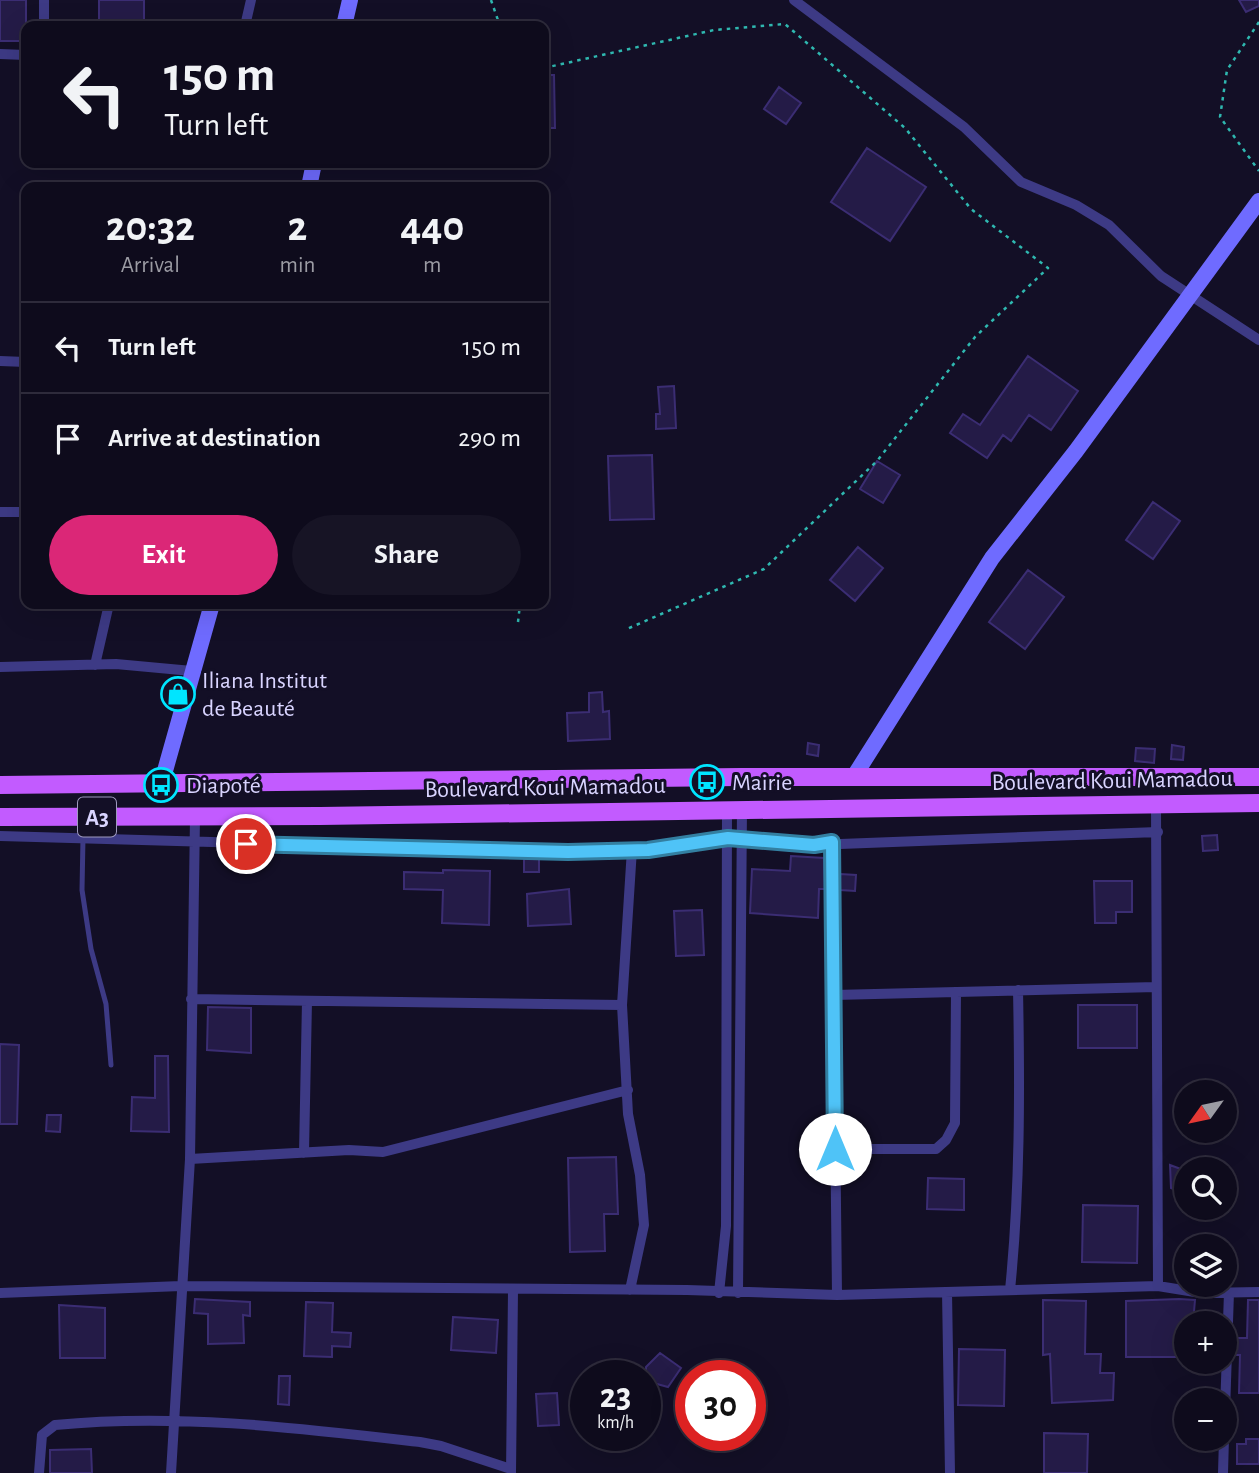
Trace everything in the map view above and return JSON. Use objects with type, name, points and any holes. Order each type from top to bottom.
[{"type":"main road","name":"Boulevard Koui Mamadou","points":[[0,785],[1259,777]]},
{"type":"main road","points":[[159,817],[161,785]]},
{"type":"main road","name":"Boulevard Koui Mamadou","points":[[0,817],[195,817],[1259,803]]},
{"type":"street","points":[[44,0],[44,21]]},
{"type":"street","points":[[246,21],[251,0]]},
{"type":"street","points":[[345,21],[350,0]]},
{"type":"street","points":[[794,0],[964,127],[1021,182],[1076,205],[1110,225],[1161,276],[1189,297],[1259,340]]},
{"type":"street","points":[[0,54],[21,55]]},
{"type":"street","points":[[853,778],[992,558],[1259,201]]},
{"type":"street","points":[[0,361],[21,362]]},
{"type":"street","points":[[0,512],[21,512]]},
{"type":"street","points":[[95,664],[108,609]]},
{"type":"street","points":[[161,785],[211,609]]},
{"type":"street","points":[[0,667],[95,664],[192,671]]},
{"type":"street","points":[[1156,806],[1158,1286]]},
{"type":"street","points":[[719,1293],[726,1226],[728,838],[735,808]]},
{"type":"street","points":[[735,808],[742,839],[738,1293]]},
{"type":"street","points":[[172,1473],[190,1159],[192,841],[195,817]]},
{"type":"street","points":[[0,836],[568,852],[648,850],[728,838],[814,845],[832,842],[1158,832]]},
{"type":"street","points":[[832,842],[837,1295]]},
{"type":"street","points":[[630,1290],[644,1225],[640,1175],[628,1114],[622,1005],[632,849]]},
{"type":"street","points":[[834,995],[1156,987]]},
{"type":"street","points":[[1010,1290],[1017,1224],[1018,990]]},
{"type":"street","points":[[835,1149],[936,1149],[946,1140],[956,1123],[957,992]]},
{"type":"street","points":[[191,999],[622,1005]]},
{"type":"street","points":[[304,1153],[307,1000]]},
{"type":"street","points":[[190,1159],[383,1152],[628,1090]]},
{"type":"street","points":[[0,1293],[181,1286],[630,1290],[837,1295],[1158,1286],[1174,1289]]},
{"type":"street","points":[[39,1473],[42,1434],[55,1425],[174,1421],[278,1426],[441,1446],[511,1471],[513,1290]]},
{"type":"street","points":[[947,1292],[950,1473]]},
{"type":"street","points":[[1237,1292],[1259,1292]]},
{"type":"street","points":[[1226,1388],[1229,1297]]},
{"type":"street","points":[[1223,1473],[1224,1451]]},
{"type":"lane","points":[[83,838],[82,890],[91,949],[106,1004],[111,1065]]},
{"type":"path","points":[[491,0],[498,21]]},
{"type":"path","points":[[1259,22],[1227,70],[1220,117],[1259,171]]},
{"type":"path","points":[[549,67],[714,30],[785,24],[905,128],[971,209],[1048,268],[975,337],[877,461],[764,569],[627,629]]},
{"type":"path","points":[[518,622],[519,609]]},
{"type":"building","points":[[0,0],[26,0],[26,21],[21,21],[21,41],[0,41]]},
{"type":"building","points":[[99,0],[144,0],[144,21],[99,21]]},
{"type":"building","points":[[1239,0],[1259,0],[1259,6],[1246,12]]},
{"type":"building","points":[[549,75],[554,75],[555,128],[549,128]]},
{"type":"building","points":[[779,87],[801,103],[786,124],[764,109]]},
{"type":"building","points":[[867,148],[926,187],[890,241],[831,202]]},
{"type":"building","points":[[1028,356],[1078,391],[1051,430],[1029,415],[1011,441],[1003,435],[987,458],[950,433],[963,414],[980,425]]},
{"type":"building","points":[[674,386],[676,428],[656,429],[656,414],[660,414],[658,387]]},
{"type":"building","points":[[652,455],[654,519],[610,520],[608,456]]},
{"type":"building","points":[[877,461],[900,475],[883,503],[860,489]]},
{"type":"building","points":[[1153,502],[1180,521],[1153,559],[1126,540]]},
{"type":"building","points":[[858,547],[883,568],[855,601],[830,580]]},
{"type":"building","points":[[1028,570],[1064,597],[1025,649],[989,622]]},
{"type":"building","points":[[602,692],[603,712],[609,711],[610,739],[568,741],[567,713],[589,712],[589,693]]},
{"type":"building","points":[[808,743],[819,745],[818,756],[807,754]]},
{"type":"building","points":[[1172,745],[1184,747],[1183,760],[1171,759]]},
{"type":"building","points":[[1136,748],[1155,749],[1154,763],[1135,761]]},
{"type":"building","points":[[1217,835],[1218,850],[1203,851],[1202,836]]},
{"type":"building","points":[[791,856],[824,858],[825,889],[819,889],[818,918],[750,913],[752,869],[790,871]]},
{"type":"building","points":[[524,859],[539,859],[539,872],[524,872]]},
{"type":"building","points":[[443,870],[490,871],[489,925],[442,923],[443,890],[404,889],[404,872],[443,873]]},
{"type":"building","points":[[840,874],[856,875],[855,891],[840,890]]},
{"type":"building","points":[[1094,881],[1132,881],[1132,912],[1116,912],[1116,923],[1095,923]]},
{"type":"building","points":[[569,889],[571,924],[528,926],[527,894]]},
{"type":"building","points":[[702,910],[704,955],[676,956],[674,911]]},
{"type":"building","points":[[1078,1005],[1137,1005],[1137,1048],[1078,1048]]},
{"type":"building","points":[[208,1007],[251,1008],[251,1053],[207,1050]]},
{"type":"building","points":[[0,1044],[19,1045],[17,1124],[0,1124]]},
{"type":"building","points":[[155,1056],[168,1056],[169,1132],[131,1131],[132,1097],[155,1098]]},
{"type":"building","points":[[47,1115],[61,1115],[60,1132],[46,1131]]},
{"type":"building","points":[[616,1157],[618,1214],[604,1214],[605,1251],[570,1252],[568,1158]]},
{"type":"building","points":[[1170,1165],[1174,1166],[1174,1189],[1171,1188]]},
{"type":"building","points":[[928,1178],[964,1179],[964,1210],[927,1209]]},
{"type":"building","points":[[1083,1205],[1138,1206],[1137,1263],[1082,1262]]},
{"type":"building","points":[[195,1299],[250,1302],[250,1316],[243,1315],[244,1343],[208,1344],[208,1314],[194,1313]]},
{"type":"building","points":[[1043,1300],[1086,1301],[1085,1354],[1101,1354],[1100,1373],[1114,1373],[1113,1400],[1052,1403],[1050,1354],[1043,1355]]},
{"type":"building","points":[[1195,1300],[1194,1311],[1174,1311],[1174,1357],[1126,1357],[1126,1301]]},
{"type":"building","points":[[1248,1300],[1259,1300],[1259,1393],[1239,1393],[1240,1355],[1237,1355],[1237,1338],[1247,1338]]},
{"type":"building","points":[[306,1302],[333,1303],[332,1332],[351,1333],[350,1347],[332,1346],[332,1357],[304,1356]]},
{"type":"building","points":[[59,1305],[105,1308],[105,1358],[60,1358]]},
{"type":"building","points":[[453,1317],[498,1320],[496,1353],[451,1350]]},
{"type":"building","points":[[959,1349],[1005,1350],[1004,1406],[958,1405]]},
{"type":"building","points":[[660,1353],[675,1364],[675,1377],[668,1387],[661,1385],[661,1360],[653,1360]]},
{"type":"building","points":[[279,1376],[290,1376],[289,1405],[278,1404]]},
{"type":"building","points":[[557,1393],[559,1425],[538,1426],[536,1394]]},
{"type":"building","points":[[1044,1433],[1088,1434],[1087,1473],[1044,1473]]},
{"type":"building","points":[[1246,1439],[1259,1439],[1259,1464],[1237,1464],[1237,1444],[1246,1444]]},
{"type":"building","points":[[91,1449],[92,1473],[50,1473],[50,1450]]},
{"type":"place","name":"Iliana Institut de Beauté","points":[[178,694]]},
{"type":"place","name":"Mairie","points":[[707,782]]},
{"type":"place","name":"Diapoté","points":[[161,785]]},
{"type":"route","points":[[246,844],[568,852],[648,850],[728,838],[814,845],[832,842],[835,1149]]}]
